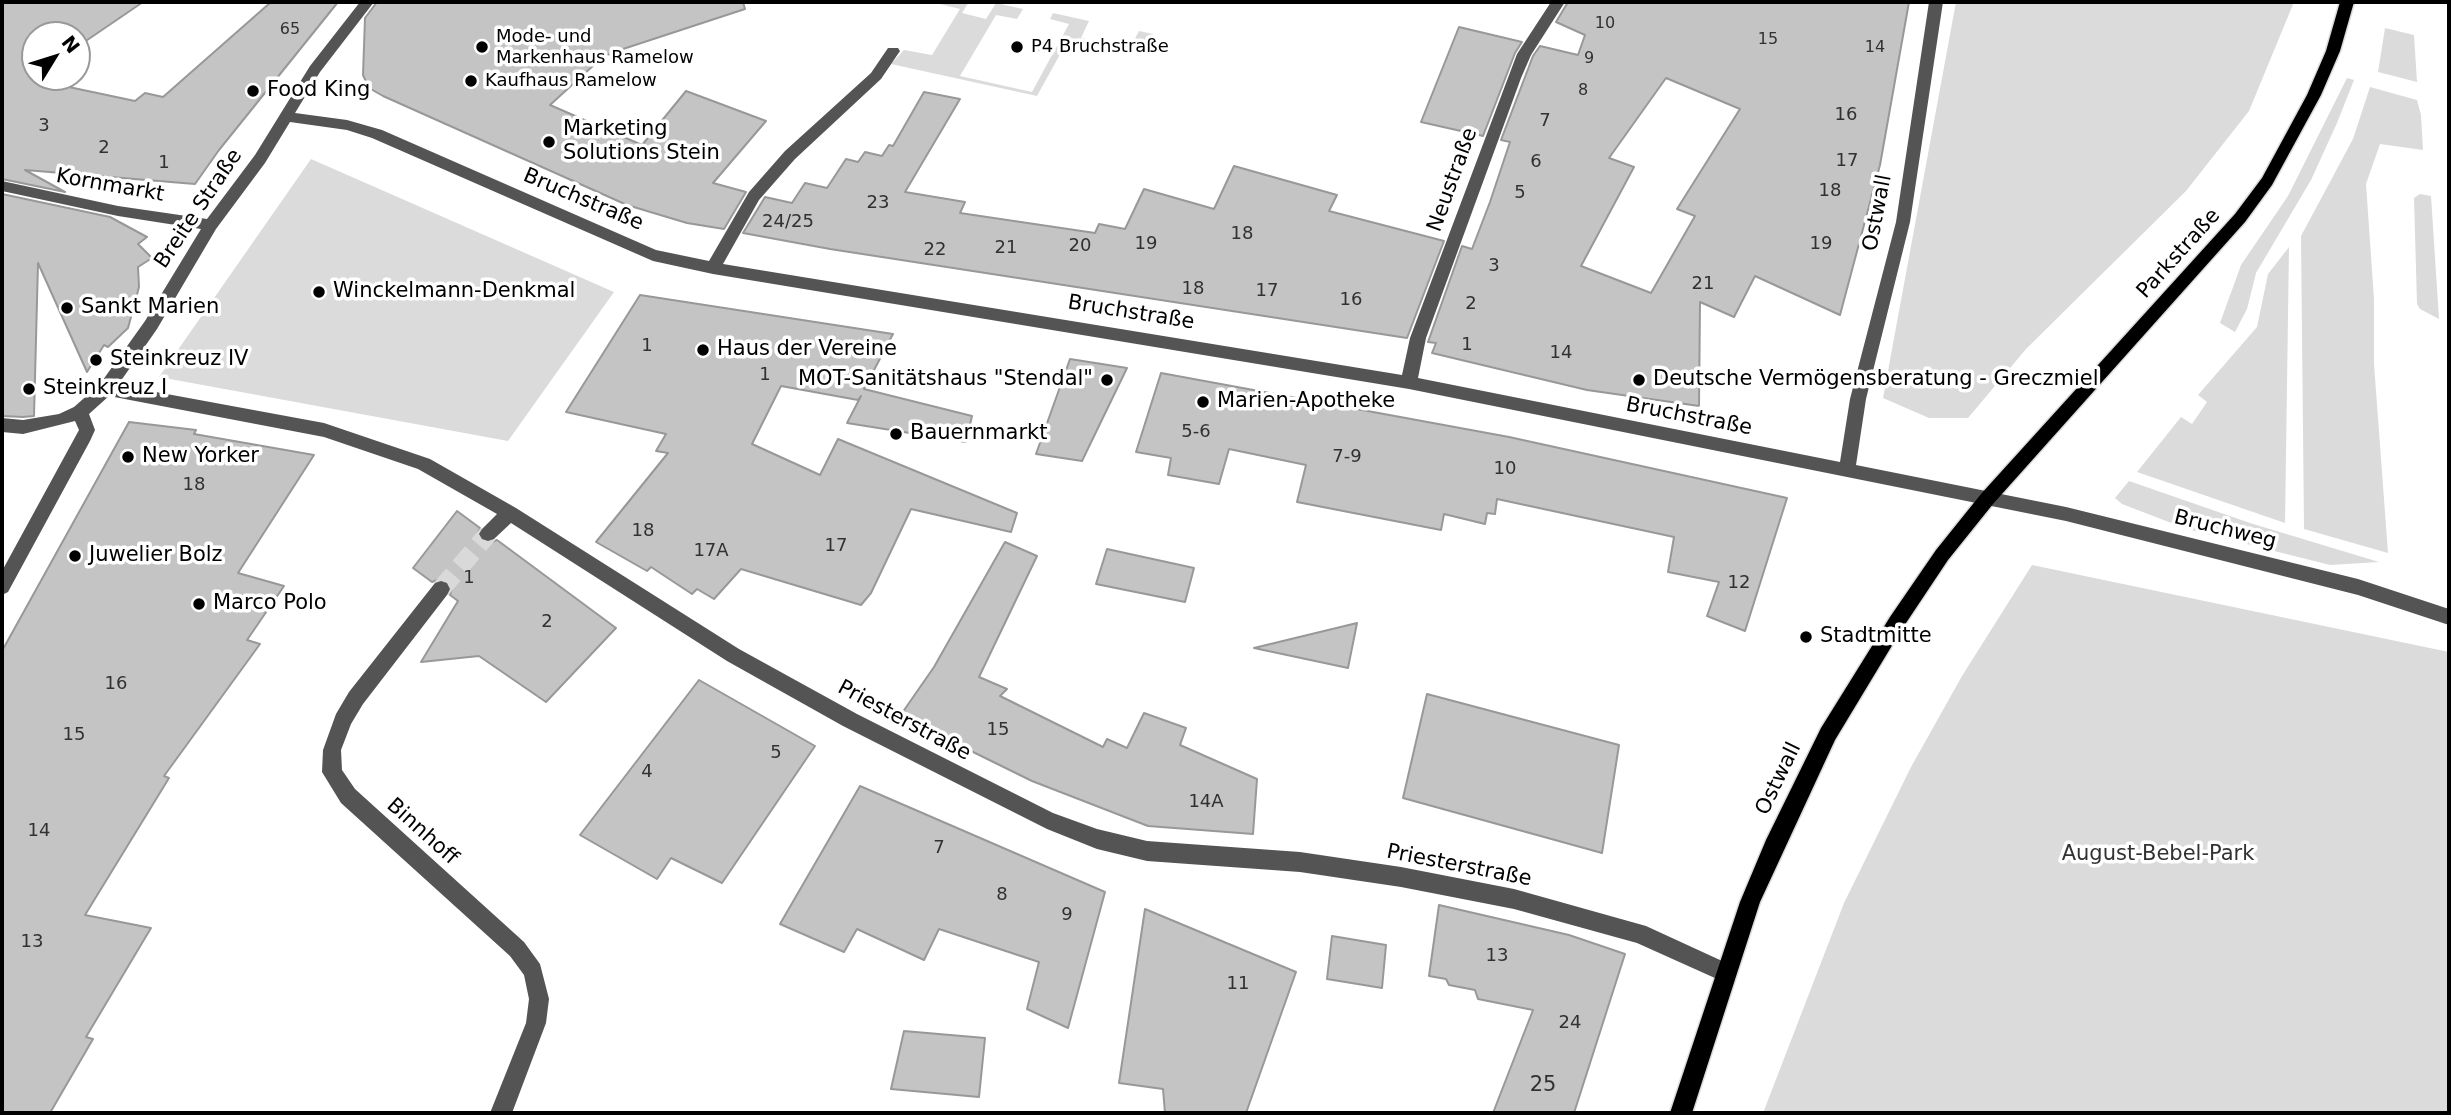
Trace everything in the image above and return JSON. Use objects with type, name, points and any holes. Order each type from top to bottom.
[{"type":"main road","name":"Parkstraße","points":[[1987,499],[2240,218],[2267,181],[2314,95],[2333,51],[2347,2]]},
{"type":"main road","name":"Ostwall","points":[[1681,1113],[1726,973],[1773,847],[1828,734],[1942,555],[1987,499]]},
{"type":"street","name":"Breite Straße","points":[[80,412],[106,388],[151,325],[211,225],[260,159],[315,69],[367,2]]},
{"type":"street","name":"Neustraße","points":[[1409,383],[1418,338],[1514,78],[1524,54],[1558,2]]},
{"type":"street","name":"Ostwall","points":[[1847,471],[1858,399],[1903,222],[1936,2]]},
{"type":"street","points":[[713,268],[754,196],[790,155],[868,84],[893,51]]},
{"type":"street","name":"Bruchstraße","points":[[286,117],[347,125],[377,134],[653,255],[713,268],[1409,383],[1987,499]]},
{"type":"street","name":"Kornmarkt","points":[[2,186],[118,211],[211,225]]},
{"type":"street","name":"Priesterstraße","points":[[106,388],[324,430],[424,464],[510,513],[733,654],[850,720],[1047,820],[1097,839],[1147,851],[1300,862],[1401,877],[1514,899],[1639,933],[1726,973]]},
{"type":"street","points":[[2,425],[41,425],[80,412],[87,430],[2,586]]},
{"type":"street","name":"Bruchweg","points":[[1987,499],[2066,514],[2358,587],[2449,617]]},
{"type":"street","points":[[488,534],[510,513]]},
{"type":"street","name":"Binnhoff","points":[[441,589],[356,698],[343,720],[332,750],[332,772],[348,796],[517,949],[533,971],[540,999],[536,1023],[500,1113]]},
{"type":"green space","points":[[969,2],[962,13],[986,19],[996,3],[1023,9],[1017,19],[996,15],[960,76],[1032,92],[1052,55],[1033,50],[1036,44],[1056,48],[1069,24],[1050,19],[1053,13],[1089,21],[1081,38],[1130,48],[1139,31],[1153,34],[1143,54],[1068,40],[1037,96],[891,64],[904,50],[932,55],[960,9],[940,4]]},
{"type":"green space","points":[[1956,2],[2294,2],[2249,111],[2186,191],[2026,349],[1968,418],[1929,418],[1883,398]]},
{"type":"green space","points":[[2385,28],[2414,35],[2417,82],[2378,72]]},
{"type":"green space","points":[[2347,78],[2354,80],[2337,123],[2311,180],[2256,273],[2247,309],[2235,332],[2220,323],[2241,265],[2288,196]]},
{"type":"green space","points":[[2370,87],[2417,100],[2421,115],[2423,150],[2380,144],[2366,184],[2374,299],[2374,364],[2388,553],[2304,529],[2301,236],[2353,139]]},
{"type":"green space","points":[[311,159],[614,292],[508,441],[159,377]]},
{"type":"green space","points":[[2420,194],[2431,196],[2439,319],[2420,309],[2417,304],[2414,198]]},
{"type":"green space","points":[[2289,247],[2285,523],[2137,472],[2181,417],[2192,424],[2207,402],[2198,395],[2257,327],[2268,274]]},
{"type":"green space","points":[[2129,481],[2250,523],[2379,562],[2330,565],[2187,529],[2122,504],[2115,498]]},
{"type":"green space","name":"August-Bebel-Park","points":[[2032,565],[2449,652],[2449,1113],[1763,1113],[1844,903],[1911,767],[1962,676]]},
{"type":"building","points":[[2,2],[143,2],[91,37],[91,21],[21,21],[21,91],[88,91],[135,101],[145,93],[163,97],[271,2],[338,2],[219,150],[195,184],[25,170],[65,192],[2,179]]},
{"type":"building","points":[[377,2],[743,2],[745,9],[623,49],[618,56],[606,54],[550,105],[642,145],[686,91],[766,121],[713,183],[746,192],[724,229],[687,223],[627,205],[383,96],[369,88],[363,75],[365,18]]},
{"type":"building","points":[[1568,2],[1909,2],[1880,165],[1840,315],[1755,276],[1734,317],[1700,302],[1699,406],[1587,390],[1432,353],[1436,343],[1428,342],[1462,246],[1472,249],[1490,202],[1510,142],[1501,140],[1533,56],[1540,46],[1578,55],[1585,35],[1556,22]],"holes":[[[1666,78],[1740,109],[1677,209],[1695,216],[1651,293],[1581,266],[1634,167],[1609,158]]]},
{"type":"building","points":[[1459,27],[1522,42],[1515,53],[1483,136],[1421,122]]},
{"type":"building","points":[[924,92],[960,99],[905,192],[965,202],[960,213],[1095,233],[1099,224],[1125,229],[1144,189],[1214,209],[1234,166],[1337,195],[1329,211],[1444,241],[1407,338],[830,249],[743,233],[765,197],[792,203],[805,183],[827,188],[846,159],[858,162],[865,152],[882,156],[889,145],[893,146]]},
{"type":"building","name":"Sankt Marien","points":[[2,194],[110,217],[147,237],[138,244],[152,258],[138,267],[139,287],[128,328],[108,347],[104,345],[87,372],[38,263],[34,416],[2,416]]},
{"type":"building","points":[[640,295],[893,334],[864,389],[972,416],[966,442],[847,423],[861,396],[858,400],[781,386],[752,444],[820,475],[838,439],[1017,513],[1011,532],[911,509],[871,593],[861,605],[741,569],[714,599],[697,589],[692,594],[651,567],[647,571],[596,542],[668,453],[656,451],[666,434],[566,412]]},
{"type":"building","points":[[1070,359],[1127,368],[1082,461],[1036,454]]},
{"type":"building","points":[[1161,373],[1509,437],[1787,498],[1745,631],[1707,616],[1719,582],[1668,572],[1674,537],[1497,499],[1495,514],[1487,513],[1485,524],[1444,514],[1441,530],[1297,502],[1306,465],[1229,449],[1219,484],[1168,475],[1171,458],[1136,452]]},
{"type":"building","points":[[129,422],[196,430],[194,434],[314,455],[238,573],[284,586],[247,640],[260,644],[164,776],[169,778],[85,915],[151,928],[86,1037],[93,1039],[50,1113],[2,1113],[2,651]]},
{"type":"building","points":[[457,511],[480,528],[477,535],[481,541],[489,543],[497,540],[616,628],[546,702],[479,656],[421,662],[458,601],[450,595],[452,588],[448,581],[440,579],[432,582],[413,568]]},
{"type":"building","points":[[1005,542],[1037,556],[979,677],[1007,689],[1000,696],[1103,747],[1107,739],[1127,748],[1144,713],[1186,728],[1180,745],[1257,779],[1253,834],[1148,826],[1032,781],[900,716],[934,667]]},
{"type":"building","points":[[1107,549],[1194,568],[1185,602],[1096,584]]},
{"type":"building","points":[[1357,623],[1348,668],[1254,648]]},
{"type":"building","points":[[699,680],[815,746],[722,883],[671,858],[657,879],[580,835]]},
{"type":"building","points":[[1427,694],[1619,745],[1602,853],[1403,798]]},
{"type":"building","points":[[860,786],[1105,892],[1068,1028],[1027,1009],[1039,962],[939,929],[924,960],[857,929],[844,952],[780,924]]},
{"type":"building","points":[[1439,905],[1569,935],[1625,954],[1574,1113],[1493,1113],[1533,1010],[1478,999],[1475,990],[1449,985],[1446,979],[1429,976]]},
{"type":"building","points":[[1145,909],[1296,972],[1246,1113],[1165,1113],[1163,1089],[1119,1083]]},
{"type":"building","points":[[1332,936],[1386,945],[1382,988],[1327,979]]},
{"type":"building","points":[[904,1031],[985,1038],[979,1097],[891,1089]]},
{"type":"tunnel","points":[[441,589],[488,534]]},
{"type":"place","name":"Mode- und Markenhaus Ramelow","points":[[482,47]]},
{"type":"place","name":"P4 Bruchstraße","points":[[1017,47]]},
{"type":"place","name":"Kaufhaus Ramelow","points":[[471,81]]},
{"type":"place","name":"Food King","points":[[253,91]]},
{"type":"place","name":"Marketing Solutions Stein","points":[[549,142]]},
{"type":"place","name":"Winckelmann-Denkmal","points":[[319,292]]},
{"type":"place","name":"Sankt Marien","points":[[67,308]]},
{"type":"place","name":"Haus der Vereine","points":[[703,350]]},
{"type":"place","name":"Steinkreuz IV","points":[[96,360]]},
{"type":"place","name":"MOT-Sanitätshaus \"Stendal\"","points":[[1107,380]]},
{"type":"place","name":"Deutsche Vermögensberatung - Greczmiel","points":[[1639,380]]},
{"type":"place","name":"Steinkreuz I","points":[[29,389]]},
{"type":"place","name":"Marien-Apotheke","points":[[1203,402]]},
{"type":"place","name":"Bauernmarkt","points":[[896,434]]},
{"type":"place","name":"New Yorker","points":[[128,457]]},
{"type":"place","name":"Juwelier Bolz","points":[[75,556]]},
{"type":"place","name":"Marco Polo","points":[[199,604]]},
{"type":"place","name":"Stadtmitte","points":[[1806,637]]}]
